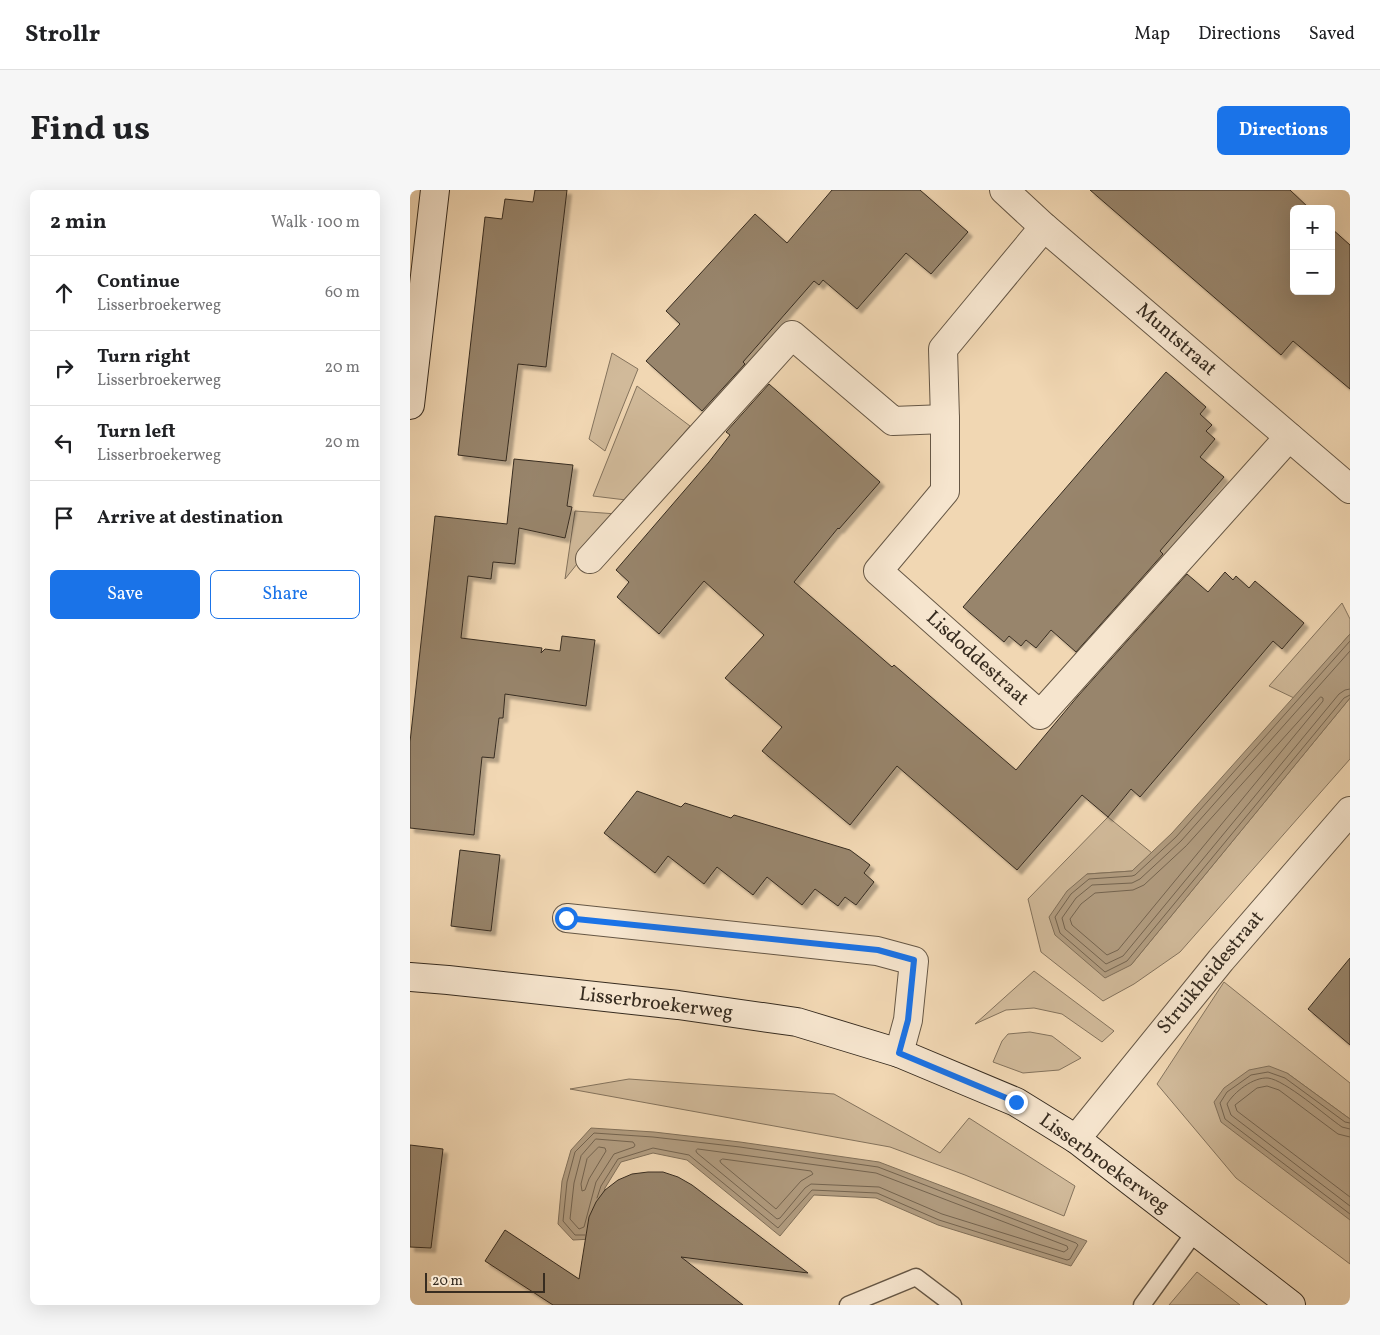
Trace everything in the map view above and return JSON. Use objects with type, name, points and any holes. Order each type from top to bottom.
[{"type":"street","points":[[410,405],[435,190]]},
{"type":"street","name":"Muntstraat","points":[[1004,190],[1044,227],[1350,489]]},
{"type":"street","name":"Lisdoddestraat","points":[[1044,227],[943,349],[945,491],[878,571],[1040,716],[1288,436]]},
{"type":"street","points":[[590,559],[792,335],[893,420],[945,419]]},
{"type":"street","name":"Struikheidestraat","points":[[1076,1139],[1221,960],[1350,810]]},
{"type":"street","points":[[566,918],[878,950],[914,960],[908,1020],[899,1053]]},
{"type":"street","name":"Lisserbroekerweg","points":[[410,977],[678,1005],[797,1022],[899,1053],[1016,1102],[1076,1139],[1291,1305]]},
{"type":"lane","points":[[1142,1305],[1195,1232]]},
{"type":"lane","points":[[848,1305],[916,1277],[953,1305]]},
{"type":"shaded area","points":[[612,353],[638,369],[605,451],[589,439]]},
{"type":"shaded area","points":[[637,386],[690,426],[626,500],[593,496]]},
{"type":"shaded area","points":[[575,511],[617,514],[565,579]]},
{"type":"shaded area","points":[[1342,603],[1350,619],[1350,634],[1294,698],[1269,686]]},
{"type":"shaded area","points":[[1350,698],[1350,759],[1180,952],[1134,984],[1103,1001],[1041,952],[1028,899],[1108,817],[1152,853],[1132,871],[1087,874],[1131,965]]},
{"type":"shaded area","points":[[1034,971],[1114,1031],[1102,1042],[1062,1014],[1034,1008],[1006,1010],[975,1024]]},
{"type":"shaded area","points":[[1224,982],[1350,1083],[1350,1119],[1287,1073],[1350,1220],[1350,1264],[1236,1178],[1157,1084]]},
{"type":"shaded area","points":[[1030,1032],[1052,1036],[1081,1058],[1059,1070],[1023,1073],[993,1062],[1002,1041],[1008,1034]]},
{"type":"shaded area","points":[[629,1079],[834,1094],[940,1153],[969,1118],[1075,1186],[1064,1216],[965,1175],[890,1147],[570,1089]]},
{"type":"shaded area","points":[[1197,1272],[1240,1305],[1169,1305]]},
{"type":"water","points":[[1350,634],[1350,698],[1131,965],[1105,978],[1055,935],[1049,917],[1067,891],[1087,874],[1132,871],[1172,833]]},
{"type":"water","points":[[1269,1066],[1287,1073],[1350,1119],[1350,1220],[1221,1122],[1214,1102],[1224,1088],[1249,1070]]},
{"type":"water","points":[[591,1128],[654,1132],[740,1142],[879,1162],[1087,1241],[1071,1266],[938,1225],[876,1198],[814,1195],[780,1236],[687,1160],[653,1153],[621,1162],[605,1188],[593,1239],[573,1240],[558,1224],[562,1181],[571,1150]]},
{"type":"building","points":[[535,190],[567,190],[546,367],[518,364],[506,461],[458,455],[485,217],[502,219],[505,199],[533,202]]},
{"type":"building","points":[[832,190],[920,190],[968,232],[931,274],[906,253],[857,309],[823,280],[819,285],[814,281],[743,362],[745,364],[702,411],[646,361],[680,324],[666,311],[755,214],[787,243]]},
{"type":"building","points":[[1090,190],[1290,190],[1306,205],[1290,205],[1290,295],[1335,295],[1335,232],[1350,245],[1350,389],[1293,341],[1281,355]]},
{"type":"building","points":[[1166,372],[1206,407],[1200,414],[1212,425],[1206,431],[1215,439],[1200,457],[1224,477],[1160,551],[1163,554],[1076,652],[1051,630],[1036,648],[1026,640],[1021,646],[1009,636],[1004,642],[963,607]]},
{"type":"building","points":[[769,384],[880,482],[838,528],[794,582],[892,667],[894,665],[1016,770],[1078,696],[1187,574],[1208,592],[1225,572],[1233,580],[1236,576],[1249,588],[1255,581],[1304,623],[1282,649],[1273,641],[1140,797],[1131,789],[1108,817],[1082,795],[1017,870],[897,766],[850,825],[762,751],[782,727],[725,678],[764,635],[704,581],[659,634],[617,597],[629,582],[616,570],[709,462],[730,435],[726,432]]},
{"type":"building","points":[[514,459],[573,465],[567,506],[572,507],[565,538],[519,528],[515,564],[493,562],[491,579],[468,576],[461,638],[542,648],[541,653],[545,649],[560,651],[562,636],[595,640],[586,706],[505,694],[503,718],[499,718],[494,758],[482,757],[474,835],[410,828],[410,742],[435,516],[507,524]]},
{"type":"building","points":[[637,791],[681,807],[685,803],[731,818],[734,815],[850,850],[870,865],[864,873],[874,882],[856,905],[845,897],[838,906],[815,889],[802,905],[767,877],[753,895],[717,867],[704,884],[668,856],[655,873],[604,833]]},
{"type":"building","points":[[460,850],[500,855],[491,931],[451,926]]},
{"type":"building","points":[[1350,958],[1350,1045],[1308,1009]]},
{"type":"building","points":[[410,1145],[443,1149],[431,1248],[410,1247]]},
{"type":"building","points":[[663,1172],[678,1177],[692,1185],[808,1273],[681,1257],[743,1305],[553,1305],[485,1261],[505,1230],[579,1279],[589,1217],[596,1202],[605,1190],[618,1180],[632,1174]]},
{"type":"route","points":[[566,918],[878,950],[914,960],[908,1020],[899,1053],[1016,1102]]}]
